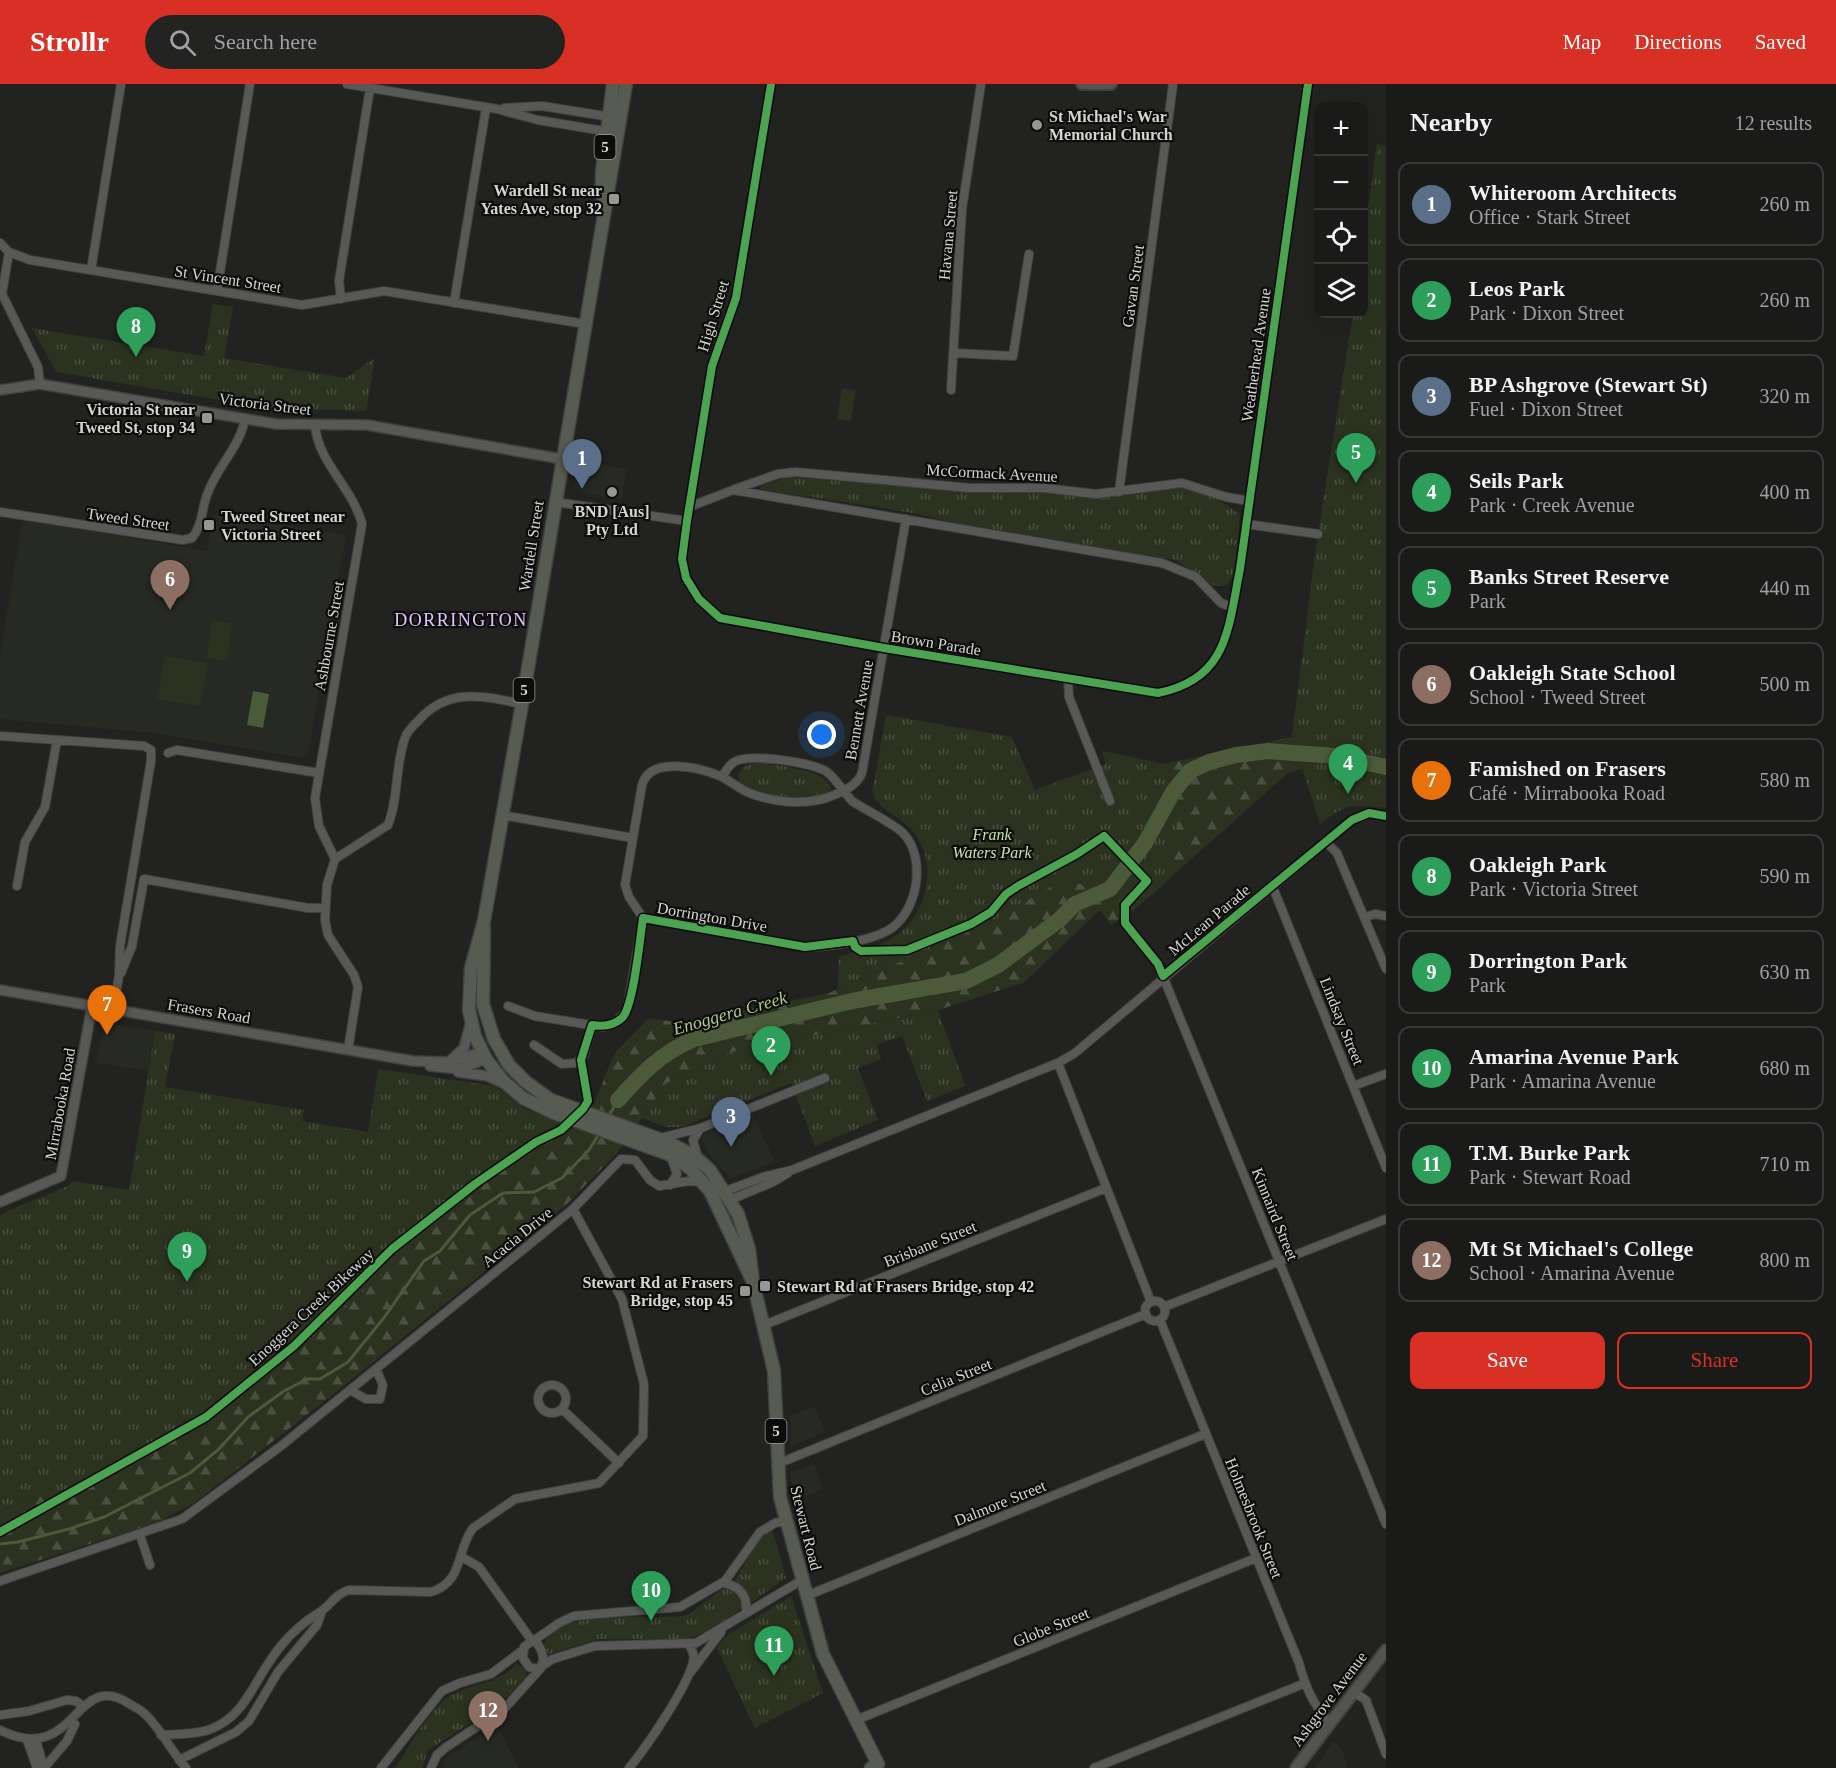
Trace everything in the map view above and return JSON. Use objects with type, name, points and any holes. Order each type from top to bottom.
[{"type":"highway","name":"Wardell Street","points":[[484,1056],[471,1021],[469,977],[484,921],[585,324],[603,211],[602,172],[614,117],[613,84]]},
{"type":"highway","name":"Wardell Street","points":[[614,117],[626,84]]},
{"type":"highway","name":"Wardell Street","points":[[484,921],[482,998],[489,1029],[499,1048]]},
{"type":"highway","points":[[484,1056],[499,1048]]},
{"type":"highway","name":"Stewart Road","points":[[499,1048],[509,1065],[535,1089],[570,1113]]},
{"type":"highway","name":"Stewart Road","points":[[484,1056],[510,1088],[536,1105],[570,1113],[635,1136],[671,1155],[691,1169],[704,1182],[716,1202],[753,1282]]},
{"type":"highway","name":"Stewart Road","points":[[635,1136],[658,1138],[699,1160],[728,1196],[746,1236],[753,1282],[776,1383],[778,1490],[823,1654],[877,1767]]},
{"type":"highway","points":[[716,1202],[728,1196]]},
{"type":"main road","points":[[1082,84],[1112,84]]},
{"type":"main road","name":"Ashgrove Avenue","points":[[1296,1768],[1386,1650]]},
{"type":"street","points":[[92,270],[122,84]]},
{"type":"street","points":[[217,291],[250,84]]},
{"type":"street","points":[[346,84],[486,108],[537,106],[614,117]]},
{"type":"street","name":"High Street","points":[[687,521],[712,366],[736,298],[771,84]]},
{"type":"street","name":"Havana Street","points":[[951,390],[962,209],[981,84]]},
{"type":"street","name":"Gavan Street","points":[[1119,492],[1173,84]]},
{"type":"street","name":"Weatherhead Avenue","points":[[1228,630],[1250,501],[1308,84]]},
{"type":"street","points":[[342,299],[340,275],[370,88]]},
{"type":"street","points":[[454,303],[486,108]]},
{"type":"street","points":[[497,109],[538,120],[612,133]]},
{"type":"street","points":[[0,243],[9,252],[1,286],[3,298],[38,367],[40,384]]},
{"type":"street","name":"St Vincent Street","points":[[9,252],[22,258],[302,305],[384,291],[585,324]]},
{"type":"street","points":[[954,353],[1013,356],[1029,254]]},
{"type":"street","name":"Victoria Street","points":[[0,390],[40,384],[276,424],[368,425],[562,459]]},
{"type":"street","name":"Tweed Street","points":[[0,512],[183,540],[192,538],[201,524],[209,489],[240,435],[245,418]]},
{"type":"street","name":"Ashbourne Street","points":[[315,425],[318,446],[359,510],[362,524],[319,773],[316,812],[319,826],[335,859]]},
{"type":"street","name":"McCormack Avenue","points":[[689,507],[778,474],[796,472],[970,488],[1044,488],[1096,494],[1182,483],[1226,497],[1250,501]]},
{"type":"street","points":[[734,490],[1170,565],[1196,577],[1221,603],[1232,607]]},
{"type":"street","points":[[555,502],[687,521]]},
{"type":"street","name":"Bennett Avenue","points":[[844,792],[861,775],[906,519]]},
{"type":"street","name":"Brown Parade","points":[[687,521],[682,559],[686,578],[699,599],[720,618],[884,648],[1158,693],[1182,687],[1212,665],[1228,630]]},
{"type":"street","points":[[1246,524],[1318,534]]},
{"type":"street","points":[[1068,679],[1069,697],[1110,801]]},
{"type":"street","points":[[348,1050],[358,987],[354,975],[328,934],[325,908],[327,885],[335,859],[388,825],[405,736],[422,716],[439,703],[456,695],[522,704]]},
{"type":"street","points":[[0,736],[146,747],[151,752],[120,946],[119,976],[113,1010]]},
{"type":"street","points":[[17,886],[25,842],[45,807],[57,740]]},
{"type":"street","points":[[168,753],[177,750],[319,773]]},
{"type":"street","name":"Dorrington Drive","points":[[644,918],[805,947],[821,947],[887,931],[908,908],[917,867],[902,832],[868,813],[821,769],[760,758],[735,762],[722,777]]},
{"type":"street","name":"Dorrington Drive","points":[[592,1025],[603,1027],[614,1024],[627,1010],[644,918],[626,891],[643,782],[652,770],[673,767],[722,777],[753,795],[800,802],[819,801],[844,792]]},
{"type":"street","name":"McLean Parade","points":[[728,1196],[763,1177],[792,1170],[1058,1063],[1075,1053],[1163,976],[1325,841],[1360,815],[1369,813],[1386,816]]},
{"type":"street","points":[[502,815],[633,838]]},
{"type":"street","points":[[1325,841],[1337,853],[1386,969]]},
{"type":"street","points":[[119,976],[132,946],[144,879],[308,908],[325,908]]},
{"type":"street","name":"Lindsay Street","points":[[1272,885],[1386,1168]]},
{"type":"street","points":[[1365,917],[1375,914],[1386,916]]},
{"type":"street","name":"Kinnaird Street","points":[[1125,923],[1158,964],[1386,1524]]},
{"type":"street","name":"Frasers Road","points":[[0,990],[413,1061],[435,1063],[484,1056]]},
{"type":"street","name":"Mirrabooka Road","points":[[0,1202],[61,1176],[92,1006]]},
{"type":"street","points":[[508,1006],[535,1016],[592,1025],[584,1056],[576,1063],[563,1064],[534,1045]]},
{"type":"street","name":"Frasers Road","points":[[435,1063],[450,1059],[463,1050],[469,1037],[471,1021]]},
{"type":"street","name":"Frasers Road","points":[[413,1061],[446,1070],[469,1067],[484,1056]]},
{"type":"street","points":[[1058,1063],[1151,1302]]},
{"type":"street","points":[[446,1070],[487,1076],[510,1088]]},
{"type":"street","points":[[1353,1086],[1386,1074]]},
{"type":"street","points":[[658,1138],[701,1128],[825,1078]]},
{"type":"street","points":[[699,1160],[693,1140],[701,1128]]},
{"type":"street","points":[[670,1185],[677,1174],[671,1155]]},
{"type":"street","name":"Acacia Drive","points":[[0,1581],[182,1519],[281,1446],[573,1209],[618,1161],[626,1157],[637,1161],[653,1183],[662,1186],[670,1185]]},
{"type":"street","points":[[670,1185],[689,1181],[704,1182]]},
{"type":"street","name":"Brisbane Street","points":[[764,1325],[1106,1188]]},
{"type":"street","points":[[160,1735],[209,1730],[231,1718],[244,1703],[276,1653],[308,1618],[322,1611],[343,1591],[431,1592],[442,1588],[452,1581],[468,1534],[473,1528],[514,1499],[597,1484],[643,1436],[644,1384],[622,1299],[573,1209]]},
{"type":"street","points":[[1164,1307],[1386,1219]]},
{"type":"street","points":[[1158,1301],[1164,1307],[1165,1314],[1160,1320],[1152,1320],[1146,1314],[1146,1306],[1151,1302],[1158,1301]]},
{"type":"street","name":"Celia Street","points":[[777,1464],[1146,1314]]},
{"type":"street","name":"Holmesbrook Street","points":[[1160,1320],[1299,1663],[1303,1684],[1312,1694],[1320,1712],[1330,1722]]},
{"type":"street","points":[[350,1390],[366,1400],[380,1399],[383,1385],[376,1369]]},
{"type":"street","points":[[562,1409],[619,1463]]},
{"type":"street","name":"Dalmore Street","points":[[806,1596],[1205,1434]]},
{"type":"street","points":[[381,1768],[442,1691],[491,1674],[533,1641],[570,1617],[675,1609],[724,1583],[760,1532],[772,1524],[786,1521]]},
{"type":"street","points":[[140,1535],[150,1565]]},
{"type":"street","points":[[431,1768],[437,1755],[508,1704],[541,1667],[543,1653],[479,1567],[462,1557]]},
{"type":"street","name":"Globe Street","points":[[856,1720],[1256,1558]]},
{"type":"street","points":[[523,1650],[527,1666],[535,1670],[554,1659],[595,1646],[688,1644],[703,1640],[802,1580]]},
{"type":"street","points":[[724,1583],[741,1591],[746,1602],[746,1613]]},
{"type":"street","points":[[179,1760],[236,1732],[249,1721],[278,1672],[317,1625],[322,1611]]},
{"type":"street","points":[[629,1768],[647,1746],[689,1674],[724,1628]]},
{"type":"street","points":[[688,1644],[694,1658],[689,1674]]},
{"type":"street","points":[[1094,1768],[1303,1684]]},
{"type":"street","points":[[1353,1692],[1366,1700],[1386,1754]]},
{"type":"street","points":[[0,1730],[27,1740],[36,1740],[61,1733],[81,1711],[104,1695],[114,1695],[145,1714],[186,1768]]},
{"type":"street","points":[[0,1715],[29,1711],[66,1700],[76,1701],[81,1711]]},
{"type":"street","points":[[44,1768],[67,1741],[81,1711]]},
{"type":"street","points":[[27,1740],[37,1768]]},
{"type":"street","points":[[36,1740],[44,1768]]},
{"type":"shaded area","points":[[578,460],[627,469],[622,499],[579,492],[573,486]]},
{"type":"shaded area","points":[[214,515],[346,535],[308,755],[303,758],[154,733],[0,719],[0,656],[22,522],[25,520],[207,551]]},
{"type":"shaded area","points":[[253,691],[269,694],[263,728],[247,725]]},
{"type":"shaded area","points":[[107,1023],[155,1031],[148,1071],[97,1063],[103,1025]]},
{"type":"shaded area","points":[[753,1114],[775,1162],[731,1178],[713,1160],[702,1140],[704,1135]]},
{"type":"shaded area","points":[[815,1406],[825,1432],[791,1446],[790,1416]]},
{"type":"shaded area","points":[[814,1464],[823,1489],[795,1501],[790,1473]]},
{"type":"shaded area","points":[[497,1724],[519,1768],[442,1768],[445,1759]]},
{"type":"shaded area","points":[[1333,1742],[1342,1749],[1347,1768],[1314,1768]]},
{"type":"green space","points":[[1377,144],[1386,146],[1368,281],[1368,209]]},
{"type":"green space","points":[[1377,144],[1386,146],[1386,808],[1351,807],[1337,812],[1320,824],[1292,737],[1316,548],[1352,318],[1368,318],[1368,209]]},
{"type":"green space","points":[[213,304],[233,307],[224,358],[346,378],[375,358],[366,411],[266,408],[56,372],[32,328],[204,356]]},
{"type":"green space","points":[[1352,318],[1363,318],[1303,769],[1288,773],[1136,908],[1111,925],[1100,910],[1023,983],[938,1010],[728,1053],[667,1083],[616,1154],[566,1205],[336,1392],[194,1503],[158,1522],[0,1573],[0,1511],[38,1497],[68,1498],[208,1420],[302,1347],[494,1175],[574,1129],[594,1104],[614,1054],[649,1018],[683,1023],[829,993],[989,923],[1065,878],[1035,790],[1106,764],[1102,751],[1163,764],[1292,737],[1316,548]]},
{"type":"green space","points":[[842,388],[856,390],[851,421],[837,419]]},
{"type":"green space","points":[[789,477],[972,492],[1046,492],[1097,498],[1179,488],[1193,489],[1215,498],[1240,514],[1234,572],[1228,584],[1214,585],[1176,560],[957,523],[908,512],[760,489],[761,486]]},
{"type":"green space","points":[[212,620],[232,623],[227,661],[207,658]]},
{"type":"green space","points":[[165,656],[208,663],[200,706],[157,699]]},
{"type":"green space","name":"Frank Waters Park","points":[[886,715],[1012,737],[1035,790],[1106,764],[1102,751],[1163,764],[1180,808],[1169,880],[1136,908],[1066,878],[989,923],[838,989],[839,957],[876,946],[895,936],[916,914],[926,886],[926,857],[920,843],[912,830],[885,809],[872,793]]},
{"type":"green space","points":[[758,763],[810,772],[820,776],[831,788],[827,794],[806,798],[769,795],[747,787],[739,781],[738,774],[745,766]]},
{"type":"green space","points":[[938,1010],[965,1086],[927,1101],[902,1036],[877,1045],[881,1059],[858,1068],[878,1120],[815,1146],[791,1083],[682,1127],[666,1127],[642,1118],[667,1083],[728,1053]]},
{"type":"green space","points":[[155,1031],[175,1034],[165,1087],[304,1110],[302,1121],[368,1132],[378,1069],[495,1086],[523,1108],[574,1129],[494,1175],[302,1347],[208,1421],[67,1498],[38,1497],[0,1511],[0,1216],[68,1186],[73,1181],[129,1190]]},
{"type":"green space","points":[[772,1529],[786,1578],[750,1603],[745,1588],[735,1581],[757,1542]]},
{"type":"green space","points":[[724,1588],[738,1593],[742,1600],[742,1608],[712,1629],[687,1639],[598,1639],[549,1654],[544,1648],[550,1635],[563,1626],[606,1618],[687,1615]]},
{"type":"green space","points":[[791,1596],[823,1693],[755,1728],[717,1648],[725,1637]]},
{"type":"green space","points":[[517,1664],[525,1669],[527,1680],[491,1710],[428,1750],[422,1768],[395,1768],[421,1727],[445,1699],[462,1690],[494,1680]]},
{"type":"waterway","name":"Enoggera Creek","points":[[618,1100],[652,1065],[671,1051],[694,1039],[852,1001],[966,981],[998,965],[1059,920],[1075,904],[1110,889],[1145,843],[1173,792],[1190,771],[1209,762],[1236,755],[1268,751],[1336,756],[1386,767]]},
{"type":"waterway","name":"Enoggera Creek","points":[[608,1117],[618,1100]]},
{"type":"waterway","name":"Enoggera Creek","points":[[0,1544],[18,1542],[69,1529],[104,1517],[190,1473],[219,1449],[248,1417],[284,1391],[307,1379],[320,1379],[348,1362],[383,1319],[424,1261],[440,1251],[470,1215],[503,1193],[534,1192],[562,1178],[589,1150],[599,1134]]},
{"type":"cycle path","points":[[771,84],[736,298],[712,366],[687,521],[682,559],[686,578],[699,599],[720,618],[884,648],[1158,693],[1181,686],[1199,676],[1212,663],[1221,648],[1232,612],[1308,84]]},
{"type":"cycle path","name":"Enoggera Creek Bikeway","points":[[0,1532],[206,1417],[294,1346],[392,1249],[475,1184],[536,1142],[561,1130],[583,1109],[588,1101],[581,1060],[592,1025],[604,1026],[619,1021],[626,1011],[633,986],[643,918],[805,947],[853,941],[855,947],[861,951],[907,950],[971,924],[991,912],[1006,894],[1018,886],[1077,854],[1104,836],[1147,881],[1125,905],[1125,923],[1158,964],[1163,976],[1352,820],[1369,813],[1386,816]]},
{"type":"place","name":"St Michael's War Memorial Church","points":[[1037,125]]},
{"type":"place","name":"Wardell St near Yates Ave, stop 32","points":[[614,199]]},
{"type":"place","name":"Oakleigh Park","points":[[136,357]]},
{"type":"place","name":"Victoria St near Tweed St, stop 34","points":[[207,418]]},
{"type":"place","name":"Banks Street Reserve","points":[[1356,483]]},
{"type":"place","name":"Whiteroom Architects","points":[[582,489]]},
{"type":"place","name":"BND [Aus] Pty Ltd","points":[[612,492]]},
{"type":"place","name":"Tweed Street near Victoria Street","points":[[209,525]]},
{"type":"place","name":"Oakleigh State School","points":[[170,610]]},
{"type":"place","name":"Seils Park","points":[[1348,794]]},
{"type":"place","name":"Famished on Frasers","points":[[107,1035]]},
{"type":"place","name":"Leos Park","points":[[771,1076]]},
{"type":"place","name":"BP Ashgrove (Stewart St)","points":[[731,1147]]},
{"type":"place","name":"Dorrington Park","points":[[187,1282]]},
{"type":"place","name":"Stewart Rd at Frasers Bridge, stop 42","points":[[765,1286]]},
{"type":"place","name":"Stewart Rd at Frasers Bridge, stop 45","points":[[745,1291]]},
{"type":"place","name":"Amarina Avenue Park","points":[[651,1621]]},
{"type":"place","name":"T.M. Burke Park","points":[[774,1676]]},
{"type":"place","name":"Mt St Michael's College","points":[[488,1741]]},
{"type":"district","name":"DORRINGTON","points":[[461,620]]}]
